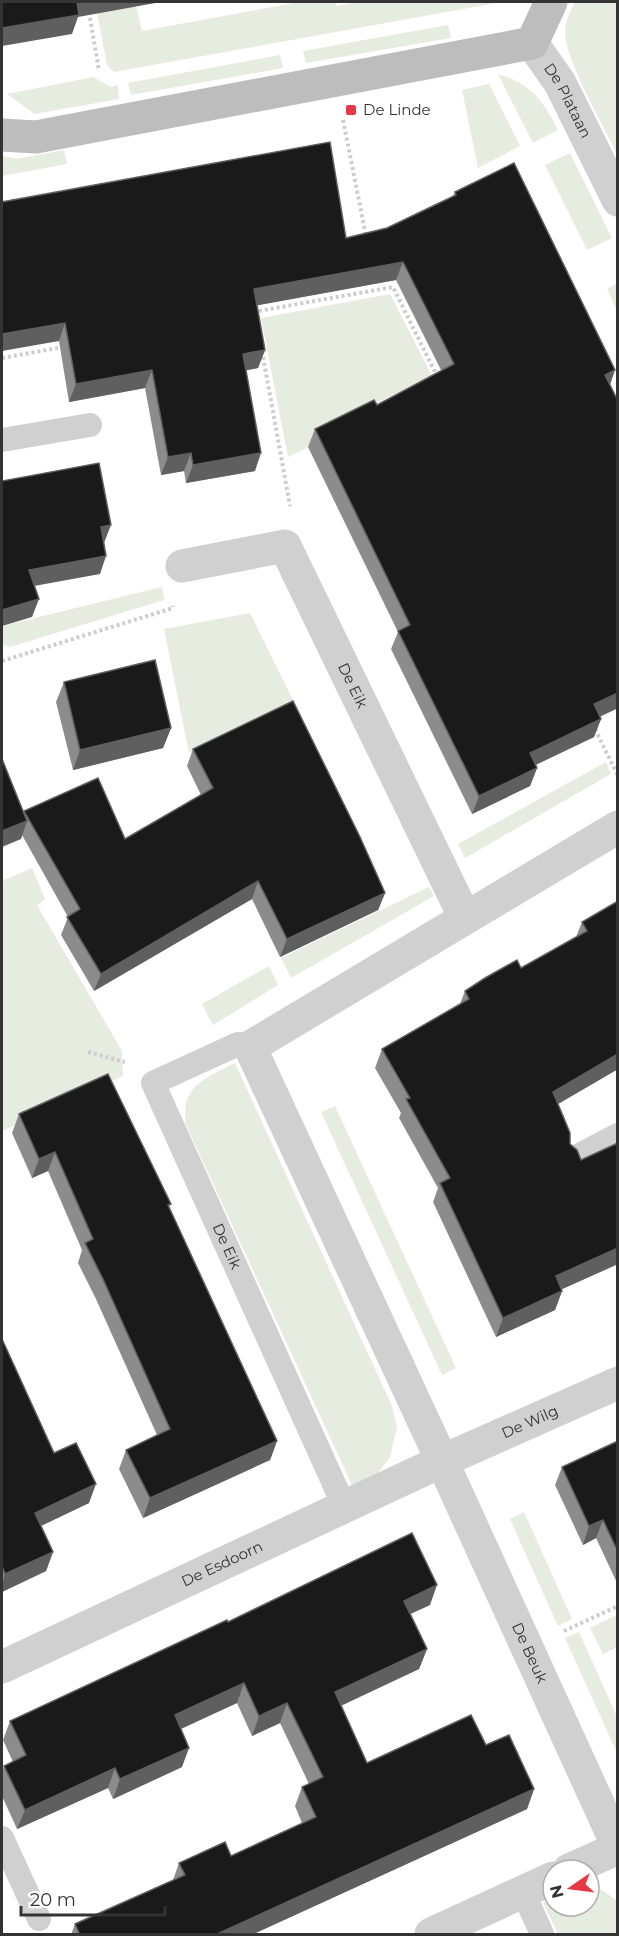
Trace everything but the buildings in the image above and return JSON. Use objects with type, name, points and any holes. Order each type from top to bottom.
[{"type":"street","points":[[2,135],[36,137],[532,42],[551,2]]},
{"type":"street","name":"De Plataan","points":[[532,42],[560,83],[618,200]]},
{"type":"street","points":[[182,566],[285,546]]},
{"type":"street","name":"De Eik","points":[[285,546],[465,918]]},
{"type":"street","name":"De Eik","points":[[250,1047],[618,827]]},
{"type":"street","points":[[250,1047],[442,1461]]},
{"type":"street","name":"De Wilg","points":[[442,1461],[618,1383]]},
{"type":"street","name":"De Esdoorn","points":[[2,1667],[442,1461]]},
{"type":"street","name":"De Beuk","points":[[442,1461],[618,1847],[595,1858]]},
{"type":"street","points":[[431,1935],[541,1884]]},
{"type":"lane","points":[[2,440],[90,425]]},
{"type":"lane","name":"De Eik","points":[[250,1047],[238,1044],[153,1083],[344,1506]]},
{"type":"lane","points":[[576,1157],[618,1135]]},
{"type":"lane","points":[[2,1838],[39,1919]]},
{"type":"lane","points":[[523,1892],[542,1935]]},
{"type":"path","points":[[87,2],[99,71]]},
{"type":"path","points":[[336,79],[367,245]]},
{"type":"path","points":[[374,279],[376,290]]},
{"type":"path","points":[[243,314],[393,287],[440,383]]},
{"type":"path","points":[[2,358],[70,346]]},
{"type":"path","points":[[261,346],[292,516],[285,546]]},
{"type":"path","points":[[2,661],[173,608],[171,597]]},
{"type":"path","points":[[592,722],[618,776]]},
{"type":"path","points":[[526,1648],[618,1606]]},
{"type":"shaded area","points":[[95,2],[136,6],[142,31],[299,2],[335,2],[336,6],[357,2],[502,2],[114,72],[107,65]]},
{"type":"shaded area","points":[[575,2],[617,2],[617,154],[578,77],[567,45],[566,25]]},
{"type":"shaded area","points":[[448,25],[451,38],[306,63],[303,51]]},
{"type":"shaded area","points":[[280,55],[283,68],[131,95],[128,83]]},
{"type":"shaded area","points":[[498,74],[528,88],[547,110],[558,130],[533,143]]},
{"type":"shaded area","points":[[93,77],[111,87],[118,85],[119,99],[35,114],[7,94]]},
{"type":"shaded area","points":[[489,84],[520,146],[478,168],[462,90]]},
{"type":"shaded area","points":[[64,150],[67,164],[2,176],[2,156],[17,159]]},
{"type":"shaded area","points":[[570,153],[612,238],[587,250],[545,165]]},
{"type":"shaded area","points":[[617,283],[617,311],[607,289]]},
{"type":"shaded area","points":[[390,294],[432,376],[364,409],[368,418],[288,457],[261,318]]},
{"type":"shaded area","points":[[162,587],[164,600],[10,647],[2,644],[2,626]]},
{"type":"shaded area","points":[[250,613],[294,702],[189,753],[164,629]]},
{"type":"shaded area","points":[[606,762],[611,774],[465,858],[458,844]]},
{"type":"shaded area","points":[[32,868],[45,899],[37,905],[122,1051],[123,1076],[2,1131],[2,881]]},
{"type":"shaded area","points":[[429,887],[434,896],[291,978],[281,958]]},
{"type":"shaded area","points":[[269,966],[278,985],[213,1025],[202,1004]]},
{"type":"shaded area","points":[[235,1063],[392,1406],[397,1427],[390,1457],[377,1474],[352,1485],[186,1125],[185,1112],[191,1092],[205,1079]]},
{"type":"shaded area","points":[[335,1106],[456,1368],[442,1375],[321,1112]]},
{"type":"shaded area","points":[[524,1512],[572,1619],[558,1626],[510,1519]]},
{"type":"shaded area","points":[[617,1615],[617,1647],[603,1654],[590,1628]]},
{"type":"shaded area","points":[[579,1632],[617,1717],[617,1753],[565,1638]]},
{"type":"shaded area","points":[[601,1890],[617,1901],[617,1934],[558,1934],[550,1918],[601,1918]]},
{"type":"place","name":"De Linde","points":[[351,110]]}]
